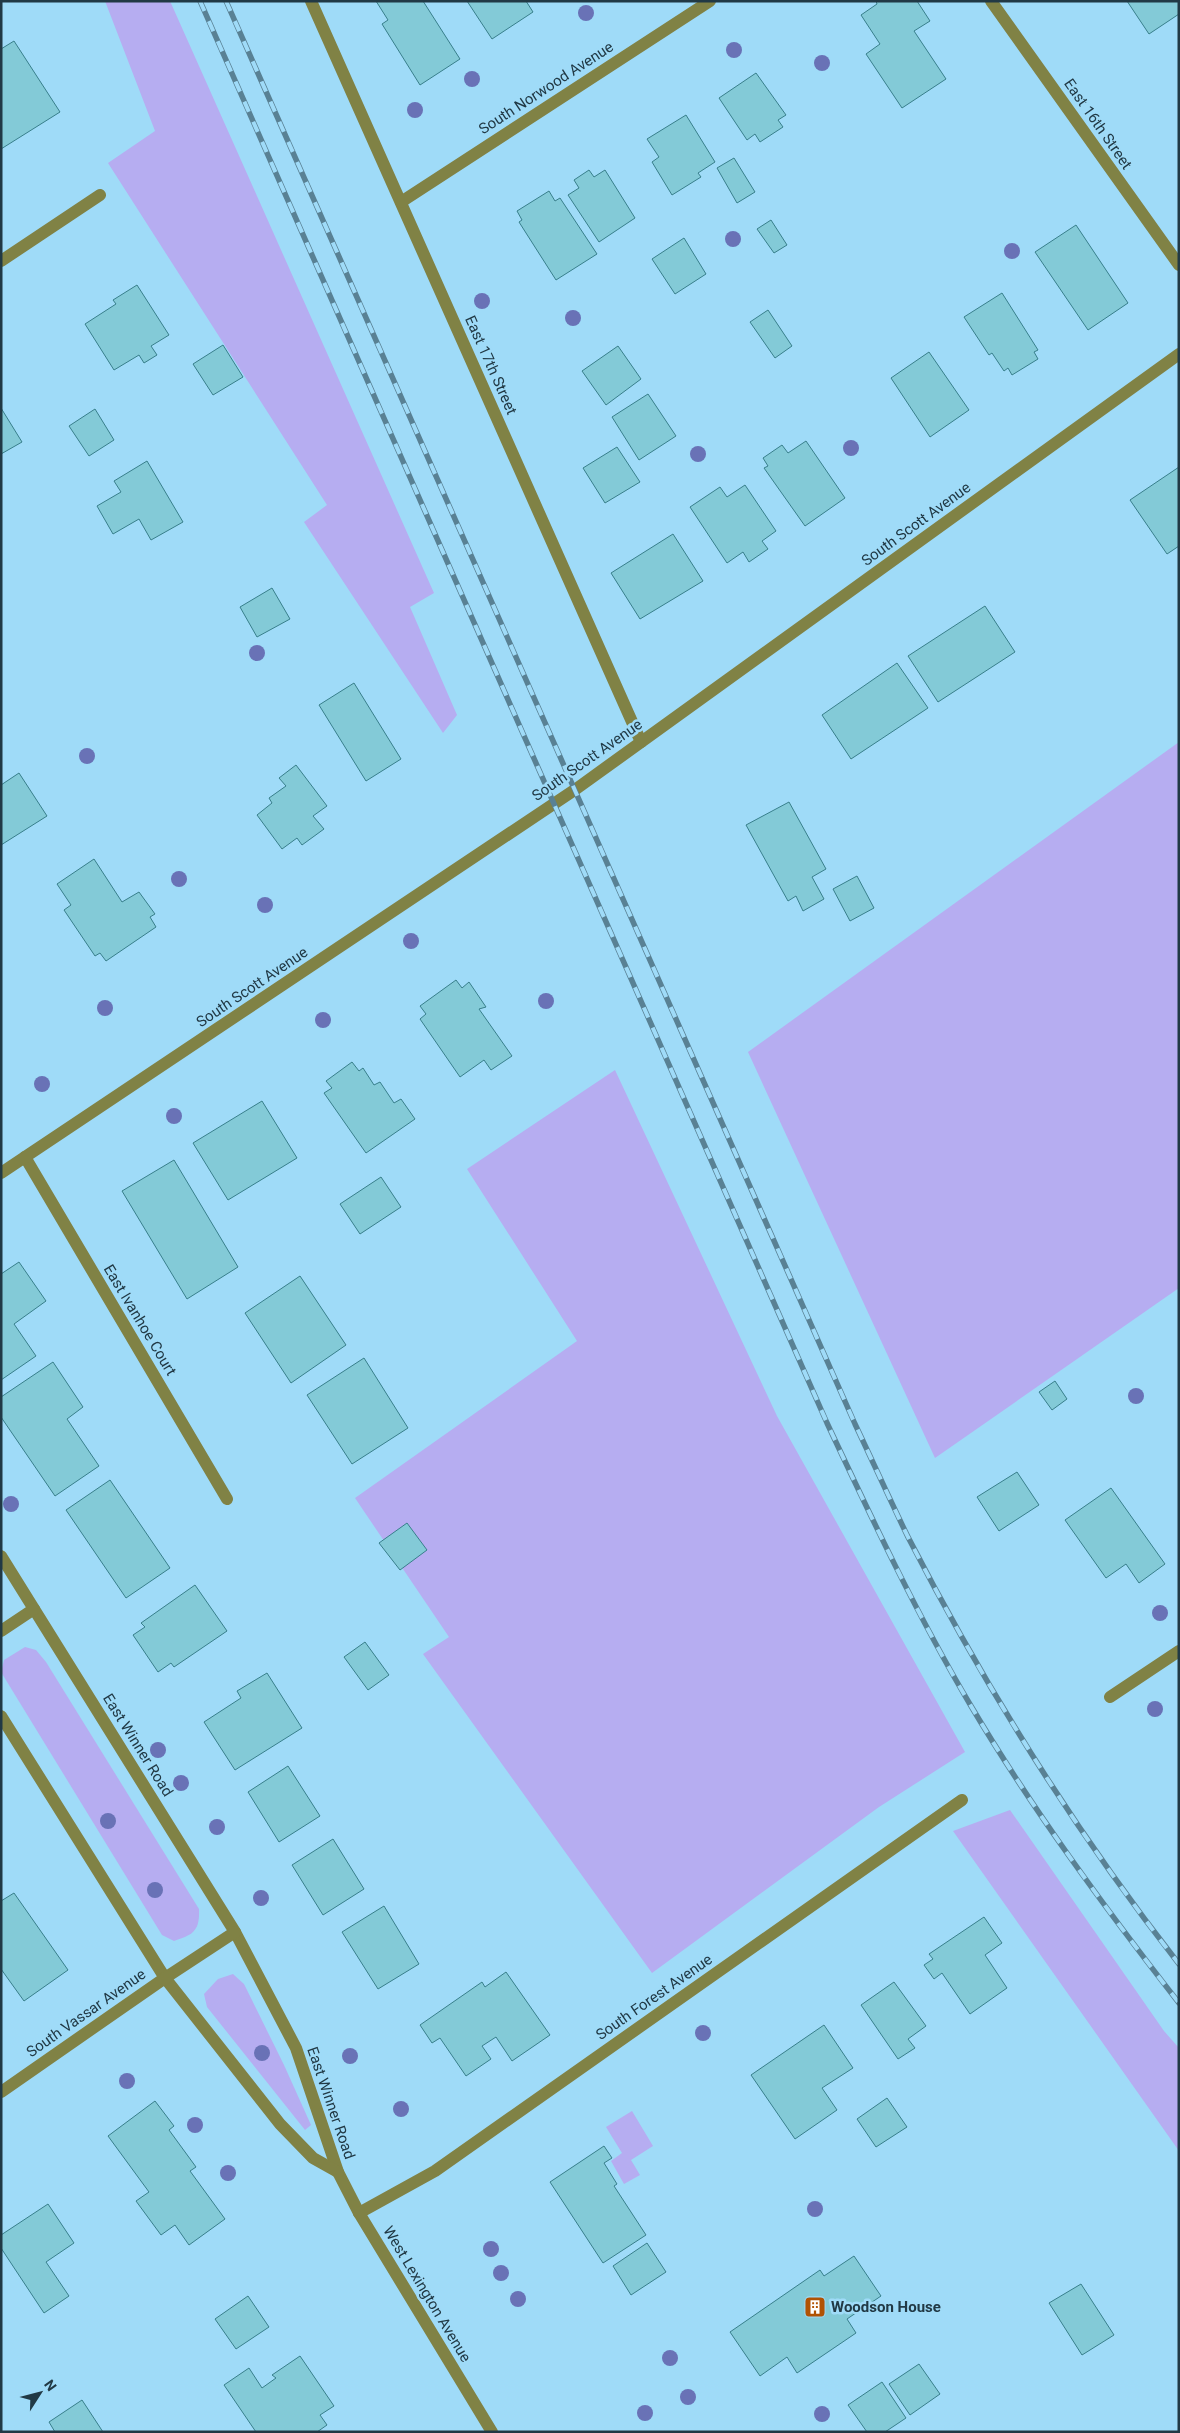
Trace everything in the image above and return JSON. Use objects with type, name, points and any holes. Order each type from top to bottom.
[{"type":"street","name":"East 17th Street","points":[[311,1],[640,742]]},
{"type":"street","name":"South Norwood Avenue","points":[[401,202],[710,1]]},
{"type":"street","name":"East 16th Street","points":[[991,1],[1179,265]]},
{"type":"street","points":[[1,261],[100,195]]},
{"type":"street","name":"South Scott Avenue","points":[[1,1173],[576,789],[1179,354]]},
{"type":"street","name":"East Ivanhoe Court","points":[[25,1157],[227,1499]]},
{"type":"street","name":"East Winner Road","points":[[1,1556],[235,1932],[296,2048],[338,2172]]},
{"type":"street","points":[[1,1631],[34,1609]]},
{"type":"street","points":[[1110,1697],[1179,1651]]},
{"type":"street","name":"East Winner Road","points":[[1,1716],[165,1978],[280,2124],[313,2158],[338,2172]]},
{"type":"street","name":"South Forest Avenue","points":[[359,2213],[435,2171],[962,1800]]},
{"type":"street","name":"South Vassar Avenue","points":[[1,2092],[165,1978],[235,1932]]},
{"type":"street","name":"West Lexington Avenue","points":[[338,2172],[359,2213],[492,2432]]},
{"type":"shaded area","points":[[105,1],[170,1],[434,593],[410,607],[457,715],[443,733],[304,522],[327,505],[108,163],[155,131]]},
{"type":"shaded area","points":[[1179,742],[1179,1288],[935,1458],[748,1052]]},
{"type":"shaded area","points":[[615,1070],[777,1416],[965,1752],[879,1807],[652,1973],[423,1654],[449,1637],[355,1498],[577,1341],[467,1169]]},
{"type":"shaded area","points":[[25,1647],[36,1650],[46,1662],[199,1909],[197,1927],[186,1937],[174,1941],[162,1935],[1,1672],[4,1660]]},
{"type":"shaded area","points":[[1010,1810],[1164,2031],[1179,2048],[1179,2151],[953,1831]]},
{"type":"shaded area","points":[[233,1974],[244,1984],[284,2065],[311,2125],[305,2130],[207,2007],[204,1994],[218,1979]]},
{"type":"shaded area","points":[[632,2111],[653,2146],[631,2160],[640,2175],[624,2184],[611,2161],[622,2153],[606,2127]]},
{"type":"building","points":[[376,1],[423,1],[460,59],[420,85],[382,24],[388,20]]},
{"type":"building","points":[[467,1],[526,1],[533,12],[492,39]]},
{"type":"building","points":[[876,1],[917,1],[930,21],[914,31],[946,79],[902,108],[866,54],[880,44],[861,15],[877,4]]},
{"type":"building","points":[[1127,1],[1179,1],[1179,14],[1149,34]]},
{"type":"building","points":[[14,41],[60,112],[1,149],[1,49]]},
{"type":"building","points":[[756,73],[786,115],[778,120],[783,127],[760,142],[755,134],[747,140],[719,98]]},
{"type":"building","points":[[686,115],[715,162],[698,173],[701,177],[672,195],[652,162],[659,157],[647,139]]},
{"type":"building","points":[[734,158],[755,192],[737,203],[717,168]]},
{"type":"building","points":[[589,170],[594,177],[605,170],[635,218],[599,242],[568,195],[579,188],[574,180]]},
{"type":"building","points":[[549,191],[555,201],[560,198],[597,254],[556,280],[519,222],[522,220],[517,211]]},
{"type":"building","points":[[771,220],[787,245],[774,253],[757,229]]},
{"type":"building","points":[[1076,225],[1128,303],[1088,330],[1035,252]]},
{"type":"building","points":[[684,238],[706,274],[675,294],[652,259]]},
{"type":"building","points":[[137,285],[169,335],[151,346],[157,355],[144,363],[139,355],[114,370],[85,324],[116,304],[113,300]]},
{"type":"building","points":[[1002,293],[1038,350],[1034,352],[1038,359],[1012,375],[1008,368],[1004,371],[992,353],[989,355],[964,317]]},
{"type":"building","points":[[768,310],[792,346],[775,358],[750,322]]},
{"type":"building","points":[[223,345],[243,377],[213,395],[193,364]]},
{"type":"building","points":[[618,346],[641,379],[606,405],[582,371]]},
{"type":"building","points":[[929,352],[969,410],[930,437],[891,378]]},
{"type":"building","points":[[648,394],[676,436],[639,460],[612,417]]},
{"type":"building","points":[[1,408],[22,442],[1,454]]},
{"type":"building","points":[[95,409],[114,440],[89,456],[69,426]]},
{"type":"building","points":[[806,441],[845,498],[805,526],[764,468],[768,466],[763,458],[782,445],[788,453]]},
{"type":"building","points":[[617,447],[640,482],[605,503],[583,468]]},
{"type":"building","points":[[147,461],[183,522],[151,540],[139,519],[113,534],[97,506],[121,492],[114,481]]},
{"type":"building","points":[[1179,467],[1179,546],[1167,554],[1130,500]]},
{"type":"building","points":[[745,485],[776,531],[762,541],[768,549],[749,562],[743,552],[727,563],[690,507],[720,487],[727,497]]},
{"type":"building","points":[[673,534],[703,581],[640,619],[611,573]]},
{"type":"building","points":[[272,588],[290,619],[257,637],[240,607]]},
{"type":"building","points":[[985,606],[1015,652],[938,702],[908,656]]},
{"type":"building","points":[[897,663],[928,708],[851,759],[822,715]]},
{"type":"building","points":[[354,683],[401,759],[366,781],[319,705]]},
{"type":"building","points":[[296,765],[327,806],[313,816],[324,829],[302,845],[297,838],[282,849],[257,815],[272,803],[269,798],[286,786],[279,778]]},
{"type":"building","points":[[19,773],[47,816],[1,845],[1,785]]},
{"type":"building","points":[[789,802],[826,869],[812,877],[824,899],[803,911],[796,896],[788,901],[746,825]]},
{"type":"building","points":[[94,859],[122,902],[139,892],[155,914],[150,917],[156,927],[106,961],[100,953],[95,956],[64,910],[71,905],[57,884]]},
{"type":"building","points":[[857,876],[874,908],[850,921],[833,889]]},
{"type":"building","points":[[456,980],[462,988],[469,982],[486,1007],[479,1009],[512,1056],[491,1070],[484,1060],[460,1077],[420,1019],[426,1014],[420,1006]]},
{"type":"building","points":[[352,1062],[359,1071],[363,1068],[374,1085],[380,1082],[394,1103],[401,1099],[415,1119],[366,1153],[324,1093],[332,1088],[326,1081]]},
{"type":"building","points":[[262,1101],[297,1158],[228,1200],[193,1143]]},
{"type":"building","points":[[174,1160],[238,1267],[187,1299],[122,1191]]},
{"type":"building","points":[[381,1177],[401,1207],[360,1234],[340,1204]]},
{"type":"building","points":[[19,1262],[46,1301],[14,1324],[36,1356],[1,1380],[1,1274]]},
{"type":"building","points":[[300,1276],[346,1345],[291,1383],[245,1313]]},
{"type":"building","points":[[364,1358],[408,1428],[352,1464],[307,1395]]},
{"type":"building","points":[[53,1362],[83,1407],[67,1419],[99,1466],[55,1496],[1,1417],[1,1397]]},
{"type":"building","points":[[1055,1381],[1067,1399],[1052,1410],[1039,1392]]},
{"type":"building","points":[[1017,1472],[1039,1505],[999,1531],[977,1497]]},
{"type":"building","points":[[110,1480],[170,1568],[126,1598],[66,1510]]},
{"type":"building","points":[[1111,1488],[1165,1564],[1139,1583],[1126,1564],[1106,1578],[1065,1520]]},
{"type":"building","points":[[407,1523],[427,1550],[400,1570],[379,1543]]},
{"type":"building","points":[[195,1585],[227,1631],[174,1667],[171,1663],[158,1672],[133,1635],[145,1627],[141,1623]]},
{"type":"building","points":[[365,1642],[389,1675],[368,1690],[344,1657]]},
{"type":"building","points":[[267,1673],[302,1728],[235,1770],[204,1722],[241,1698],[237,1691]]},
{"type":"building","points":[[288,1766],[320,1816],[279,1842],[248,1792]]},
{"type":"building","points":[[333,1839],[364,1889],[323,1915],[292,1865]]},
{"type":"building","points":[[14,1893],[68,1970],[24,2001],[1,1969],[1,1901]]},
{"type":"building","points":[[384,1906],[419,1964],[378,1989],[342,1932]]},
{"type":"building","points":[[984,1917],[1002,1943],[985,1955],[1007,1988],[970,2014],[942,1973],[934,1979],[924,1965],[933,1959],[929,1954]]},
{"type":"building","points":[[506,1972],[550,2035],[512,2061],[496,2037],[482,2046],[491,2059],[466,2076],[440,2038],[432,2043],[420,2025],[482,1982],[485,1987]]},
{"type":"building","points":[[894,1982],[926,2026],[908,2039],[915,2048],[898,2059],[861,2005]]},
{"type":"building","points":[[824,2025],[853,2068],[822,2088],[837,2110],[795,2139],[751,2075]]},
{"type":"building","points":[[887,2098],[907,2127],[876,2147],[857,2119]]},
{"type":"building","points":[[155,2101],[174,2126],[169,2130],[196,2167],[190,2171],[225,2219],[189,2245],[175,2225],[161,2235],[136,2201],[149,2192],[108,2136]]},
{"type":"building","points":[[604,2146],[612,2158],[604,2163],[617,2184],[614,2186],[646,2235],[603,2263],[550,2182]]},
{"type":"building","points":[[48,2204],[74,2243],[46,2262],[69,2296],[44,2313],[1,2248],[1,2235]]},
{"type":"building","points":[[647,2243],[666,2272],[631,2295],[613,2266]]},
{"type":"building","name":"Woodson House","points":[[854,2256],[881,2296],[847,2319],[856,2333],[797,2373],[787,2357],[760,2376],[730,2332],[820,2270],[824,2276]]},
{"type":"building","points":[[1081,2284],[1114,2335],[1082,2355],[1049,2303]]},
{"type":"building","points":[[248,2296],[269,2327],[236,2349],[215,2319]]},
{"type":"building","points":[[300,2356],[334,2406],[320,2415],[327,2425],[317,2432],[256,2432],[224,2385],[249,2368],[262,2388],[276,2378],[272,2375]]},
{"type":"building","points":[[919,2364],[940,2394],[910,2415],[889,2384]]},
{"type":"building","points":[[882,2382],[906,2418],[885,2432],[867,2432],[848,2405]]},
{"type":"building","points":[[82,2400],[103,2432],[55,2432],[49,2422]]},
{"type":"railway","points":[[200,1],[827,1423],[878,1531],[951,1672],[994,1744],[1070,1858],[1179,2003]]},
{"type":"railway","points":[[226,1],[855,1424],[908,1537],[968,1648],[1033,1757],[1104,1862],[1179,1964]]},
{"type":"place","name":"Woodson House","points":[[815,2307]]}]
